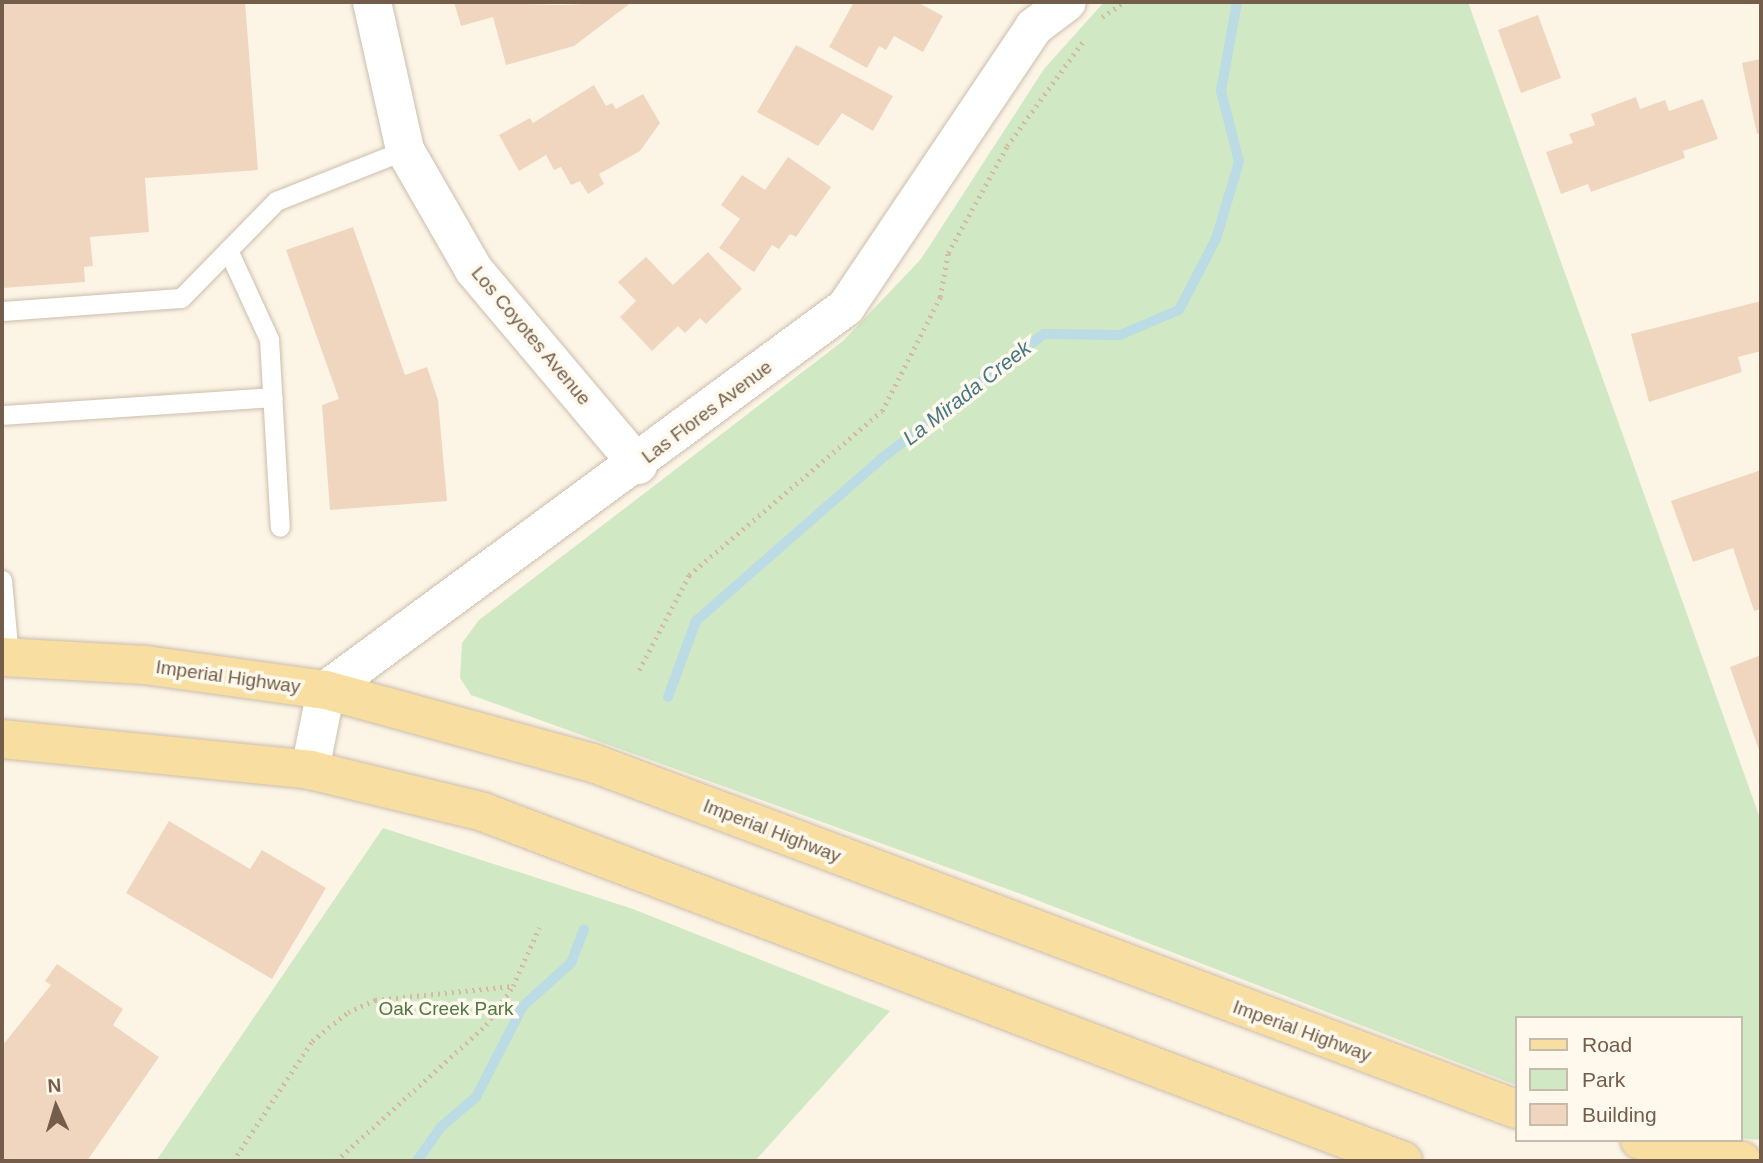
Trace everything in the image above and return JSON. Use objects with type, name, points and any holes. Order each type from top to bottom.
[{"type":"main road","name":"Imperial Highway","points":[[5,657],[145,665],[326,690],[593,763],[1514,1108]]},
{"type":"main road","points":[[2,739],[310,769],[483,811],[1402,1161]]},
{"type":"main road","points":[[1650,1142],[1742,1161]]},
{"type":"street","name":"Los Coyotes Avenue","points":[[372,2],[405,150],[474,270],[638,465]]},
{"type":"street","name":"Las Flores Avenue","points":[[326,690],[638,465],[846,307],[1034,27],[1081,14]]},
{"type":"street","points":[[310,769],[326,690]]},
{"type":"lane","points":[[2,311],[181,298],[276,201],[405,150]]},
{"type":"lane","points":[[228,250],[269,339],[280,527]]},
{"type":"lane","points":[[2,415],[272,397]]},
{"type":"lane","points":[[2,580],[5,657]]},
{"type":"path","points":[[1081,14],[1124,2]]},
{"type":"path","points":[[639,670],[689,575],[882,411],[940,298],[947,253],[1007,146],[1087,35]]},
{"type":"path","points":[[336,1161],[486,1025],[513,986],[539,928]]},
{"type":"path","points":[[233,1161],[312,1041],[348,1012],[375,1000],[513,986]]},
{"type":"green space","points":[[1104,2],[1468,2],[1761,821],[1761,1140],[1742,1138],[1742,1016],[1514,1016],[1514,1084],[1021,894],[471,695],[460,678],[462,643],[479,620],[843,341],[921,259],[1044,69]]},
{"type":"green space","name":"Oak Creek Park","points":[[383,828],[633,909],[890,1011],[755,1161],[156,1161]]},
{"type":"building","points":[[2,2],[245,2],[258,170],[145,178],[149,232],[90,237],[93,266],[84,267],[85,282],[2,288]]},
{"type":"building","points":[[454,2],[561,5],[632,2],[574,46],[506,65],[493,17],[461,26]]},
{"type":"building","points":[[854,2],[917,2],[943,16],[923,52],[894,36],[886,50],[879,46],[867,68],[829,47]]},
{"type":"building","points":[[1538,15],[1561,78],[1521,93],[1498,30]]},
{"type":"building","points":[[796,45],[893,96],[873,131],[842,113],[818,146],[757,112]]},
{"type":"building","points":[[1761,59],[1761,133],[1757,134],[1742,63]]},
{"type":"building","points":[[594,85],[606,106],[612,103],[616,109],[643,94],[660,123],[640,151],[599,174],[604,184],[588,194],[580,181],[571,185],[561,167],[554,170],[546,155],[519,171],[499,135],[530,118],[533,123]]},
{"type":"building","points":[[1636,97],[1640,109],[1665,100],[1669,111],[1703,99],[1718,139],[1683,151],[1685,158],[1591,192],[1588,184],[1561,194],[1546,152],[1573,143],[1569,134],[1595,125],[1591,114]]},
{"type":"building","points":[[788,157],[831,187],[796,237],[790,234],[779,249],[772,245],[754,272],[719,248],[740,219],[721,205],[742,175],[765,190]]},
{"type":"building","points":[[353,227],[405,375],[427,367],[438,400],[447,501],[330,510],[322,405],[339,399],[286,250]]},
{"type":"building","points":[[708,252],[742,289],[706,324],[700,318],[685,333],[678,326],[652,351],[620,317],[636,301],[618,282],[646,257],[673,285]]},
{"type":"building","points":[[1761,301],[1761,351],[1738,357],[1742,372],[1649,402],[1631,334]]},
{"type":"building","points":[[1761,470],[1761,609],[1754,611],[1733,548],[1693,562],[1671,501]]},
{"type":"building","points":[[1761,655],[1761,756],[1730,667]]},
{"type":"building","points":[[169,821],[250,869],[262,850],[326,888],[272,979],[126,893]]},
{"type":"building","points":[[57,964],[123,1009],[113,1025],[159,1057],[87,1161],[2,1161],[2,1046],[51,985],[45,981]]},
{"type":"waterway","name":"La Mirada Creek","points":[[668,697],[696,621],[881,459],[994,371],[1044,334],[1120,335],[1179,310],[1216,239],[1239,162],[1221,91],[1237,2]]},
{"type":"waterway","name":"La Mirada Creek","points":[[417,1161],[441,1127],[476,1097],[523,1006],[571,963],[584,929]]}]
